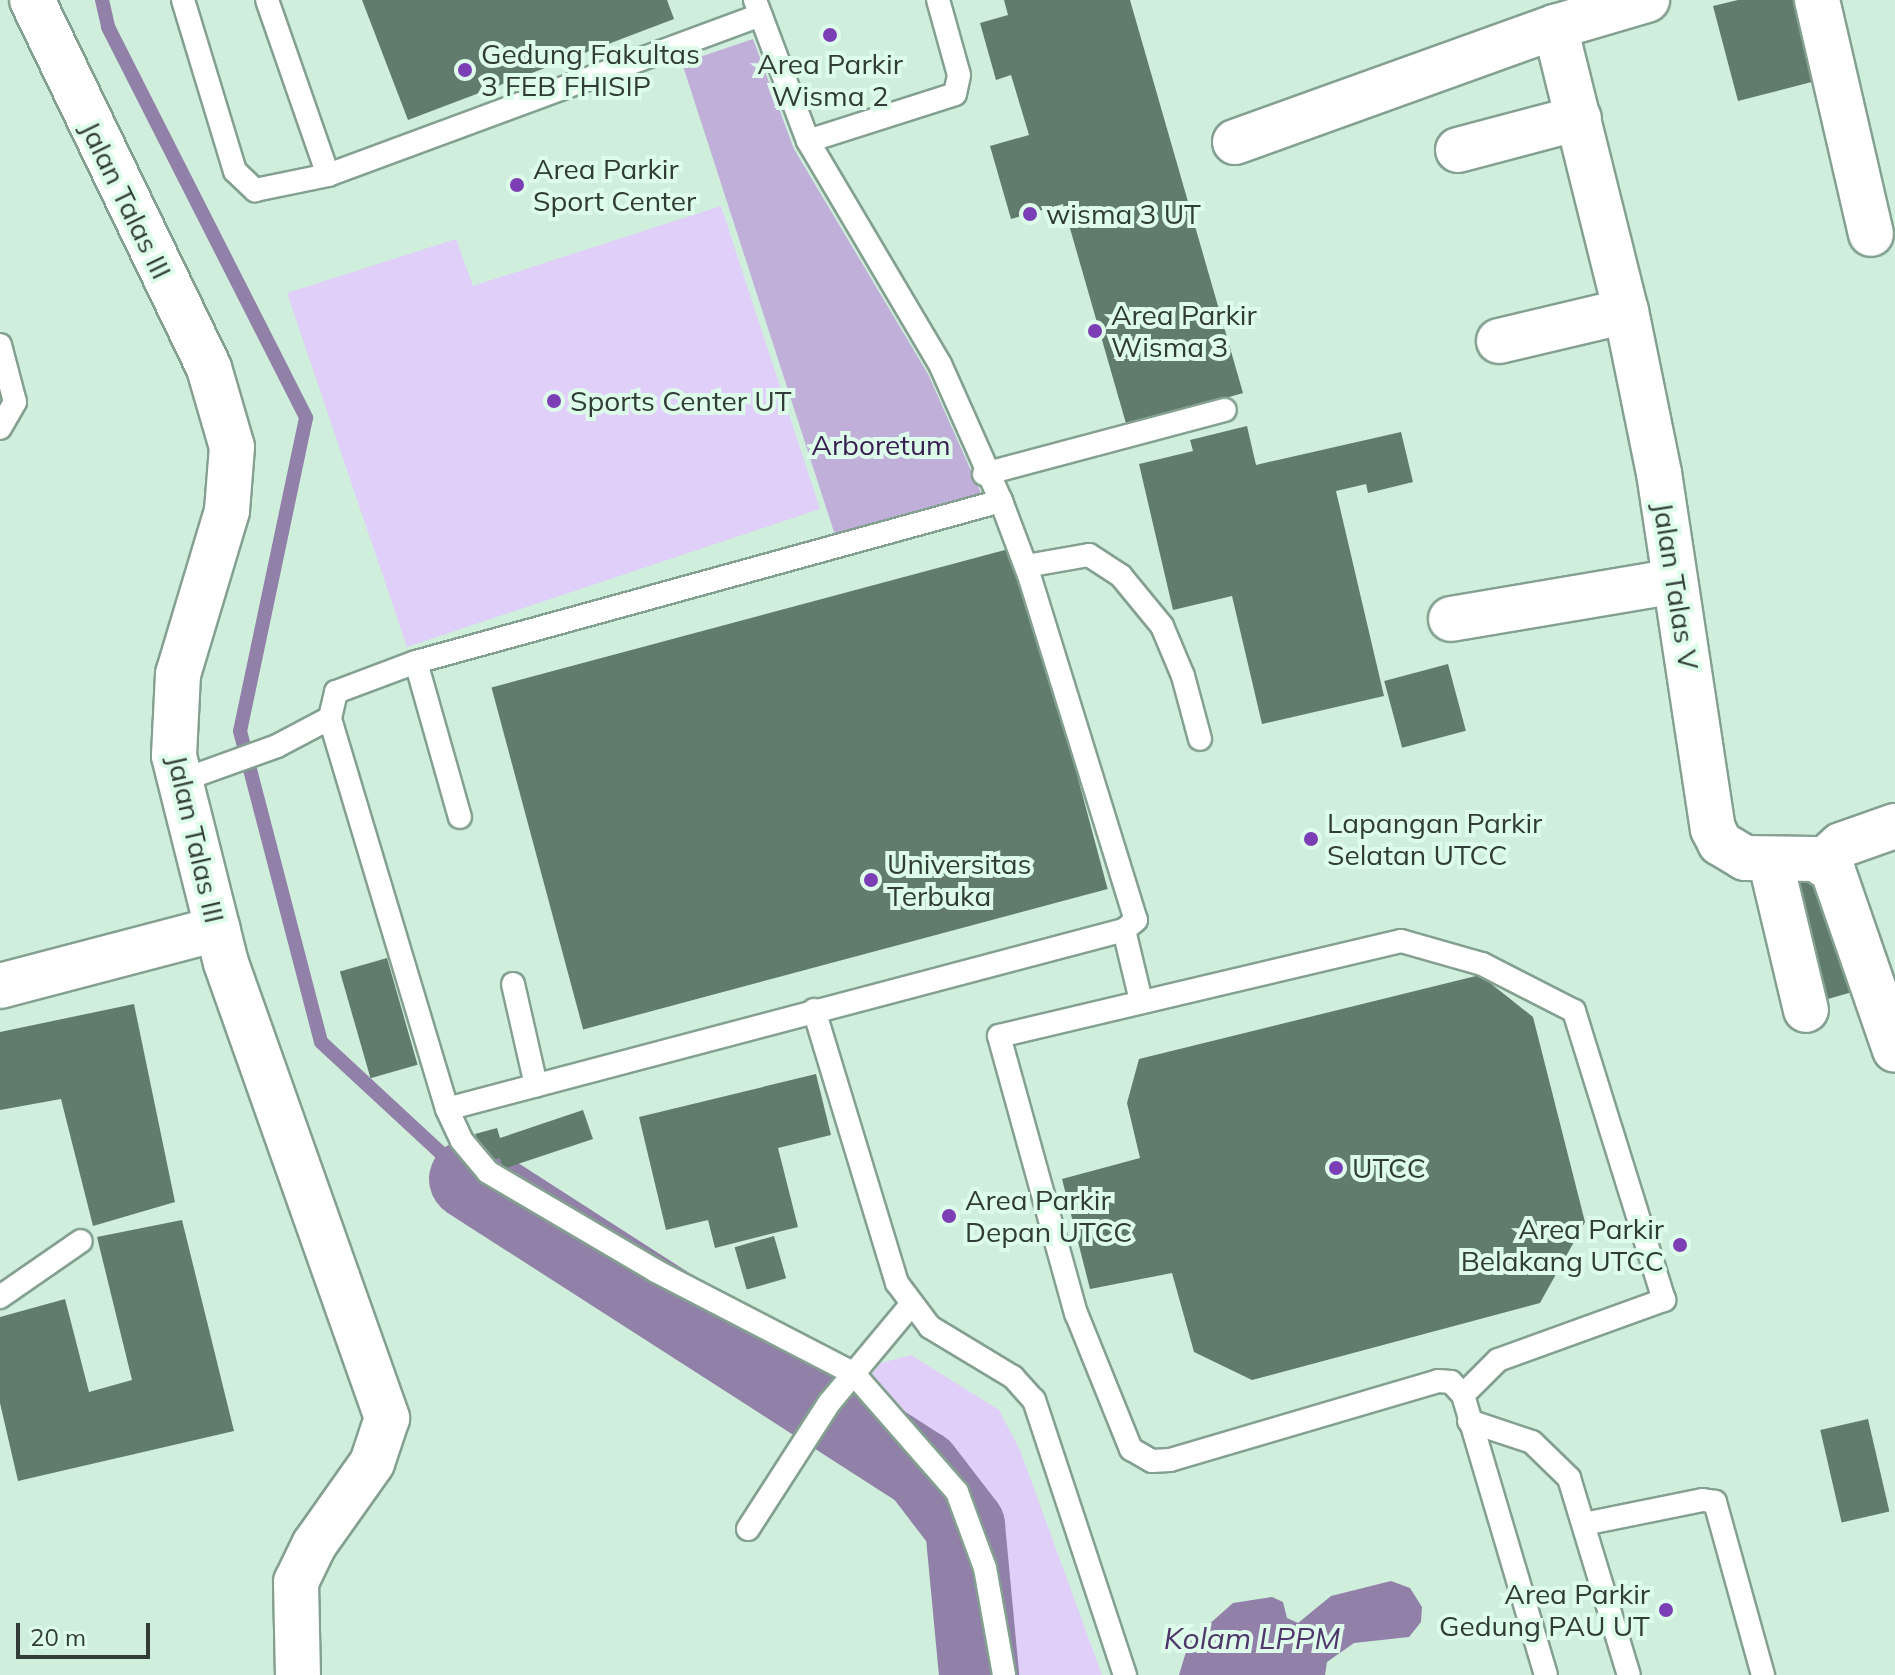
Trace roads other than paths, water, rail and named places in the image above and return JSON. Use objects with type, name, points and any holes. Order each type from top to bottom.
[{"type":"street","name":"Jalan Talas III","points":[[32,0],[209,368],[232,447],[227,511],[178,674],[173,726],[180,781],[218,929],[387,1418],[372,1463],[314,1545],[296,1582],[298,1675]]},
{"type":"street","points":[[1235,142],[1555,27],[1647,0]]},
{"type":"street","points":[[1817,0],[1871,234]]},
{"type":"street","name":"Jalan Talas V","points":[[1555,27],[1626,311],[1675,581],[1713,829],[1729,851],[1745,858],[1822,862]]},
{"type":"street","points":[[1458,150],[1579,118]]},
{"type":"street","points":[[1499,341],[1626,311]]},
{"type":"street","points":[[1451,619],[1675,581]]},
{"type":"street","points":[[1895,826],[1841,845],[1822,862],[1837,880],[1895,1050]]},
{"type":"street","points":[[1770,859],[1806,1010]]},
{"type":"street","points":[[0,986],[218,929]]},
{"type":"lane","points":[[183,0],[241,181],[255,190],[328,175],[757,8],[808,141],[940,364],[984,474],[1001,501],[1026,566],[1136,912],[1124,930],[447,1109]]},
{"type":"lane","points":[[267,0],[328,175]]},
{"type":"lane","points":[[808,141],[955,94],[959,75],[938,0]]},
{"type":"lane","points":[[0,345],[15,402],[0,428]]},
{"type":"lane","points":[[984,474],[1225,410]]},
{"type":"lane","points":[[1001,501],[416,662],[347,685],[331,701],[330,718],[447,1109],[462,1141],[488,1172],[656,1271],[853,1373],[957,1492],[985,1568],[1004,1675]]},
{"type":"lane","points":[[1026,566],[1089,555],[1121,576],[1162,626],[1183,676],[1200,739]]},
{"type":"lane","points":[[416,662],[460,817]]},
{"type":"lane","points":[[180,781],[277,746],[330,718]]},
{"type":"lane","points":[[1124,930],[1141,1001]]},
{"type":"lane","points":[[1463,1395],[1498,1360],[1664,1300],[1574,1011],[1482,964],[1401,941],[999,1036],[1076,1313],[1131,1449],[1152,1461],[1170,1460],[1438,1381],[1451,1382],[1463,1395],[1546,1675]]},
{"type":"lane","points":[[513,984],[536,1085]]},
{"type":"lane","points":[[814,1010],[897,1283],[910,1306],[930,1327],[1013,1377],[1034,1400],[1125,1675]]},
{"type":"lane","points":[[0,1297],[81,1241]]},
{"type":"lane","points":[[748,1529],[785,1466],[830,1402],[910,1306]]},
{"type":"lane","points":[[1469,1421],[1532,1442],[1551,1456],[1569,1478],[1629,1675]]},
{"type":"lane","points":[[1584,1524],[1703,1500],[1715,1502],[1763,1675]]},
{"type":"water","name":"Kolam LPPM","points":[[1391,1581],[1410,1588],[1422,1607],[1421,1622],[1409,1637],[1354,1643],[1327,1662],[1325,1675],[1179,1675],[1189,1642],[1233,1603],[1272,1597],[1283,1602],[1287,1618],[1298,1623],[1331,1596]]},
{"type":"waterway","points":[[102,0],[108,27],[306,418],[240,731],[321,1042],[469,1179]]},
{"type":"waterway","points":[[469,1179],[922,1470],[965,1526],[979,1675]]},
{"type":"place","name":"Area Parkir Wisma 2","points":[[830,35]]},
{"type":"place","name":"Gedung Fakultas 3 FEB FHISIP","points":[[465,70]]},
{"type":"place","name":"Area Parkir Sport Center","points":[[517,185]]},
{"type":"place","name":"wisma 3 UT","points":[[1030,214]]},
{"type":"place","name":"Area Parkir Wisma 3","points":[[1095,331]]},
{"type":"place","name":"Sports Center UT","points":[[554,401]]},
{"type":"place","name":"Lapangan Parkir Selatan UTCC","points":[[1311,839]]},
{"type":"place","name":"Universitas Terbuka","points":[[871,880]]},
{"type":"place","name":"UTCC","points":[[1336,1168]]},
{"type":"place","name":"Area Parkir Depan UTCC","points":[[949,1216]]},
{"type":"place","name":"Area Parkir Belakang UTCC","points":[[1680,1245]]},
{"type":"place","name":"Area Parkir Gedung PAU UT","points":[[1666,1610]]},
{"type":"park label","name":"Arboretum","points":[[881,445]]}]
